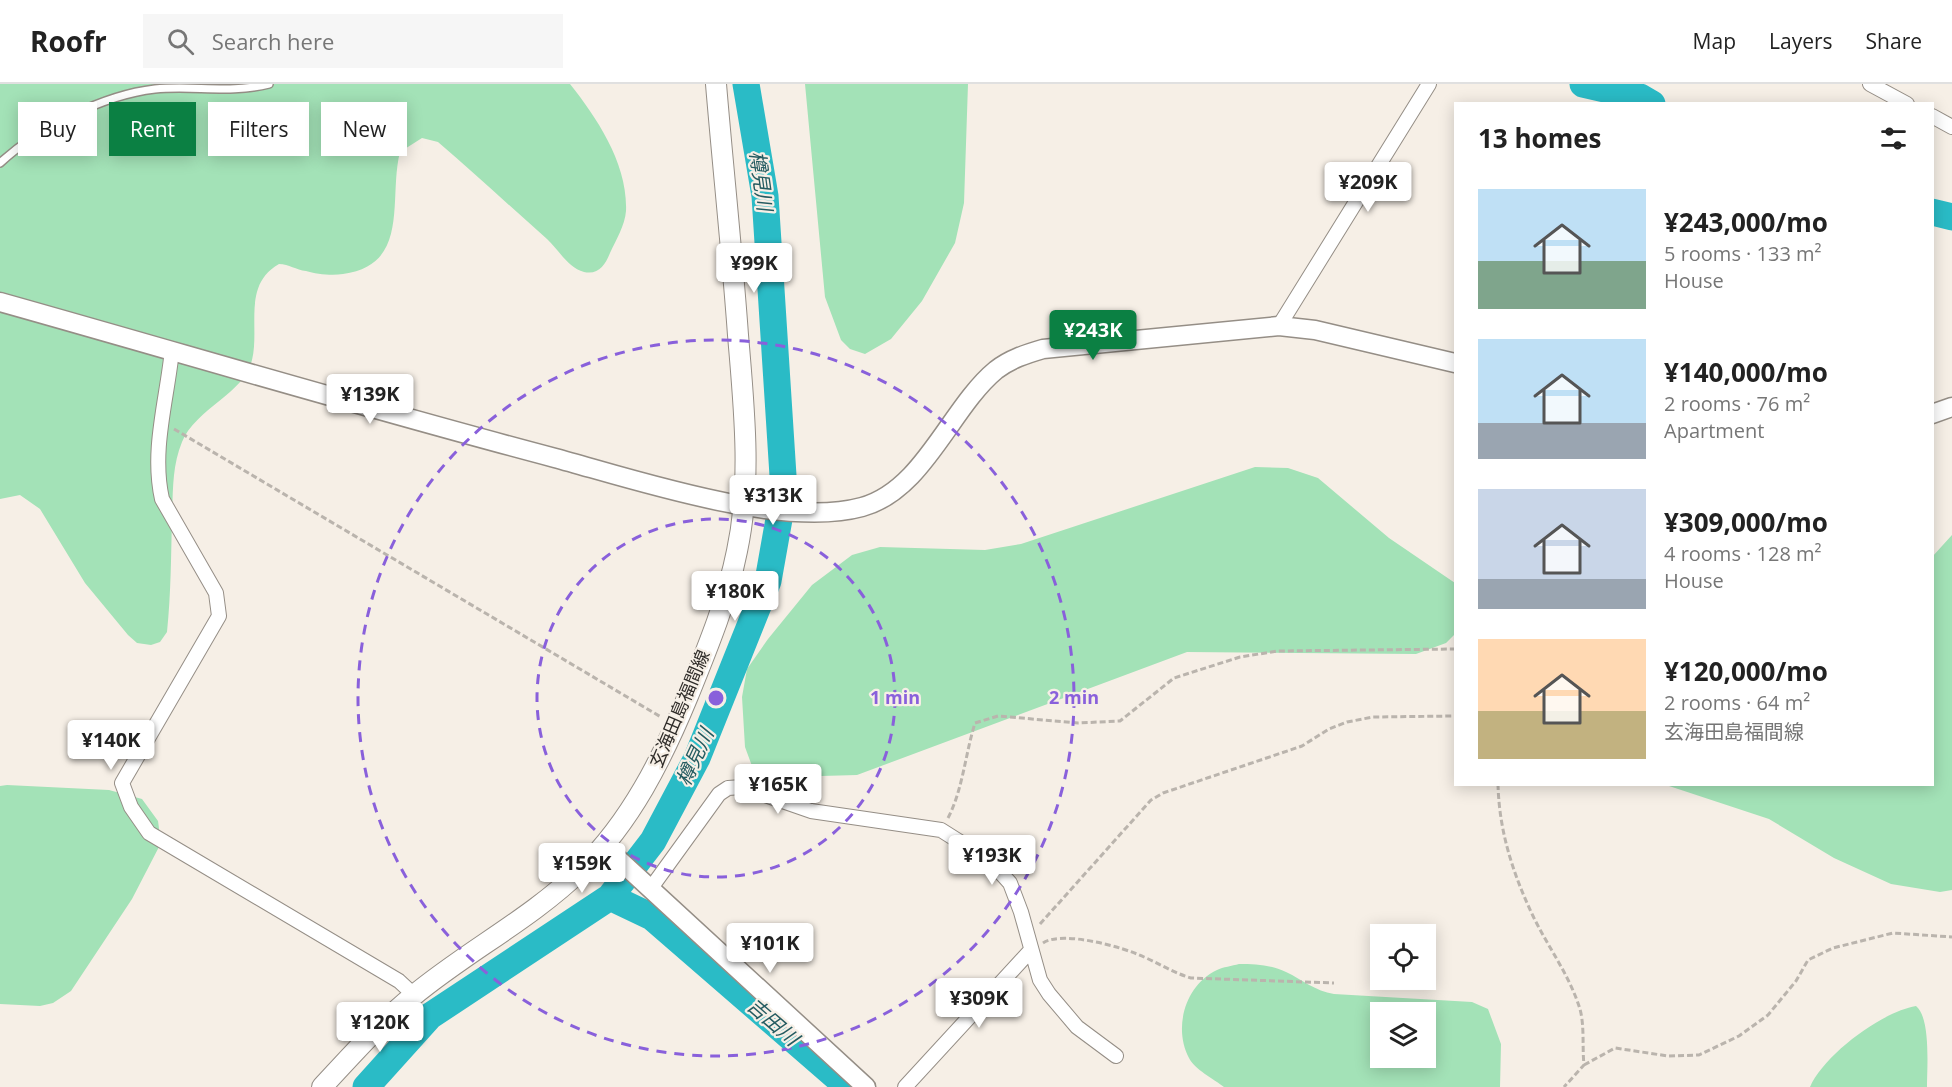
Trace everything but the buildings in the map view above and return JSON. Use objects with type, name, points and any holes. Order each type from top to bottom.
[{"type":"main road","name":"玄海田島福間線","points":[[322,1087],[374,1032],[414,995],[557,891],[608,849],[630,813],[676,725],[728,586],[746,506],[743,387],[716,84]]},
{"type":"street","points":[[1279,326],[1429,84]]},
{"type":"street","points":[[1869,84],[1903,102]]},
{"type":"street","points":[[1934,117],[1952,126]]},
{"type":"street","points":[[0,302],[508,446],[688,494],[746,506],[798,510],[846,511],[867,506],[886,497],[909,477],[986,380],[998,368],[1027,354],[1072,344],[1279,326],[1315,330],[1454,363]]},
{"type":"street","points":[[172,350],[158,455],[162,499],[216,593],[219,616],[122,783],[131,807],[149,833],[164,843],[399,981],[414,995]]},
{"type":"street","points":[[1934,413],[1952,407]]},
{"type":"street","points":[[647,885],[719,794],[728,788],[742,787],[812,811],[940,830],[990,861],[1010,883],[1021,912],[1040,980],[1061,1010],[1077,1027],[1116,1056]]},
{"type":"street","points":[[608,849],[866,1087]]},
{"type":"street","points":[[904,1087],[1031,950]]},
{"type":"lane","points":[[0,163],[32,137],[60,121],[87,109],[139,93],[174,89],[216,90],[269,84]]},
{"type":"path","points":[[163,422],[676,725]]},
{"type":"path","points":[[940,830],[960,790],[965,754],[975,723],[998,716],[1078,723],[1120,721],[1174,678],[1208,665],[1269,652],[1306,649],[1454,649]]},
{"type":"path","points":[[1031,950],[1043,916],[1151,800],[1163,793],[1302,746],[1329,729],[1347,722],[1373,717],[1454,716]]},
{"type":"path","points":[[1498,786],[1498,805],[1511,867],[1534,918],[1562,964],[1580,1008],[1584,1065]]},
{"type":"path","points":[[1564,1087],[1584,1065],[1615,1048],[1668,1056],[1699,1055],[1738,1036],[1768,1015],[1796,981],[1808,960],[1833,948],[1893,933],[1952,938]]},
{"type":"path","points":[[1031,950],[1050,938],[1071,938],[1143,956],[1171,972],[1191,978],[1334,982]]},
{"type":"green space","points":[[0,84],[570,84],[600,127],[622,176],[626,211],[620,232],[604,265],[589,273],[578,270],[568,263],[547,239],[438,142],[422,138],[407,148],[407,102],[321,102],[321,156],[399,156],[395,208],[388,244],[379,258],[364,268],[339,275],[329,275],[279,264],[260,283],[256,295],[254,347],[247,372],[230,392],[189,430],[179,451],[173,489],[167,632],[160,642],[151,645],[137,643],[128,635],[85,583],[40,509],[20,495],[0,499]]},
{"type":"green space","points":[[805,84],[968,84],[964,203],[955,243],[922,301],[891,339],[865,354],[850,349],[841,340],[825,297]]},
{"type":"green space","points":[[1255,467],[1288,468],[1318,478],[1389,538],[1454,582],[1454,635],[1446,643],[1416,654],[1187,652],[857,775],[786,777],[761,773],[752,766],[745,747],[742,697],[747,669],[812,585],[852,555],[880,547],[985,550],[1021,544]]},
{"type":"green space","points":[[1952,535],[1952,890],[1940,892],[1891,884],[1834,858],[1769,819],[1669,786],[1934,786],[1934,555]]},
{"type":"green space","points":[[0,786],[109,790],[142,799],[158,821],[161,843],[132,899],[71,991],[53,1003],[40,1006],[0,1004]]},
{"type":"green space","points":[[1239,964],[1275,968],[1315,988],[1334,994],[1472,1002],[1488,1009],[1501,1044],[1500,1087],[1224,1087],[1200,1070],[1189,1058],[1184,1046],[1182,1021],[1185,1008],[1197,986],[1206,977],[1225,967]]},
{"type":"green space","points":[[1916,1006],[1921,1012],[1926,1032],[1927,1087],[1810,1087],[1828,1062],[1855,1037],[1887,1017]]},
{"type":"waterway","name":"樽見川","points":[[366,1087],[430,1016],[610,897],[653,841],[697,758],[768,581],[784,491],[765,196],[746,84]]},
{"type":"waterway","points":[[1583,84],[1640,97],[1649,102]]},
{"type":"waterway","points":[[1934,212],[1952,217]]},
{"type":"waterway","name":"吉田川","points":[[610,897],[652,917],[848,1087]]}]
